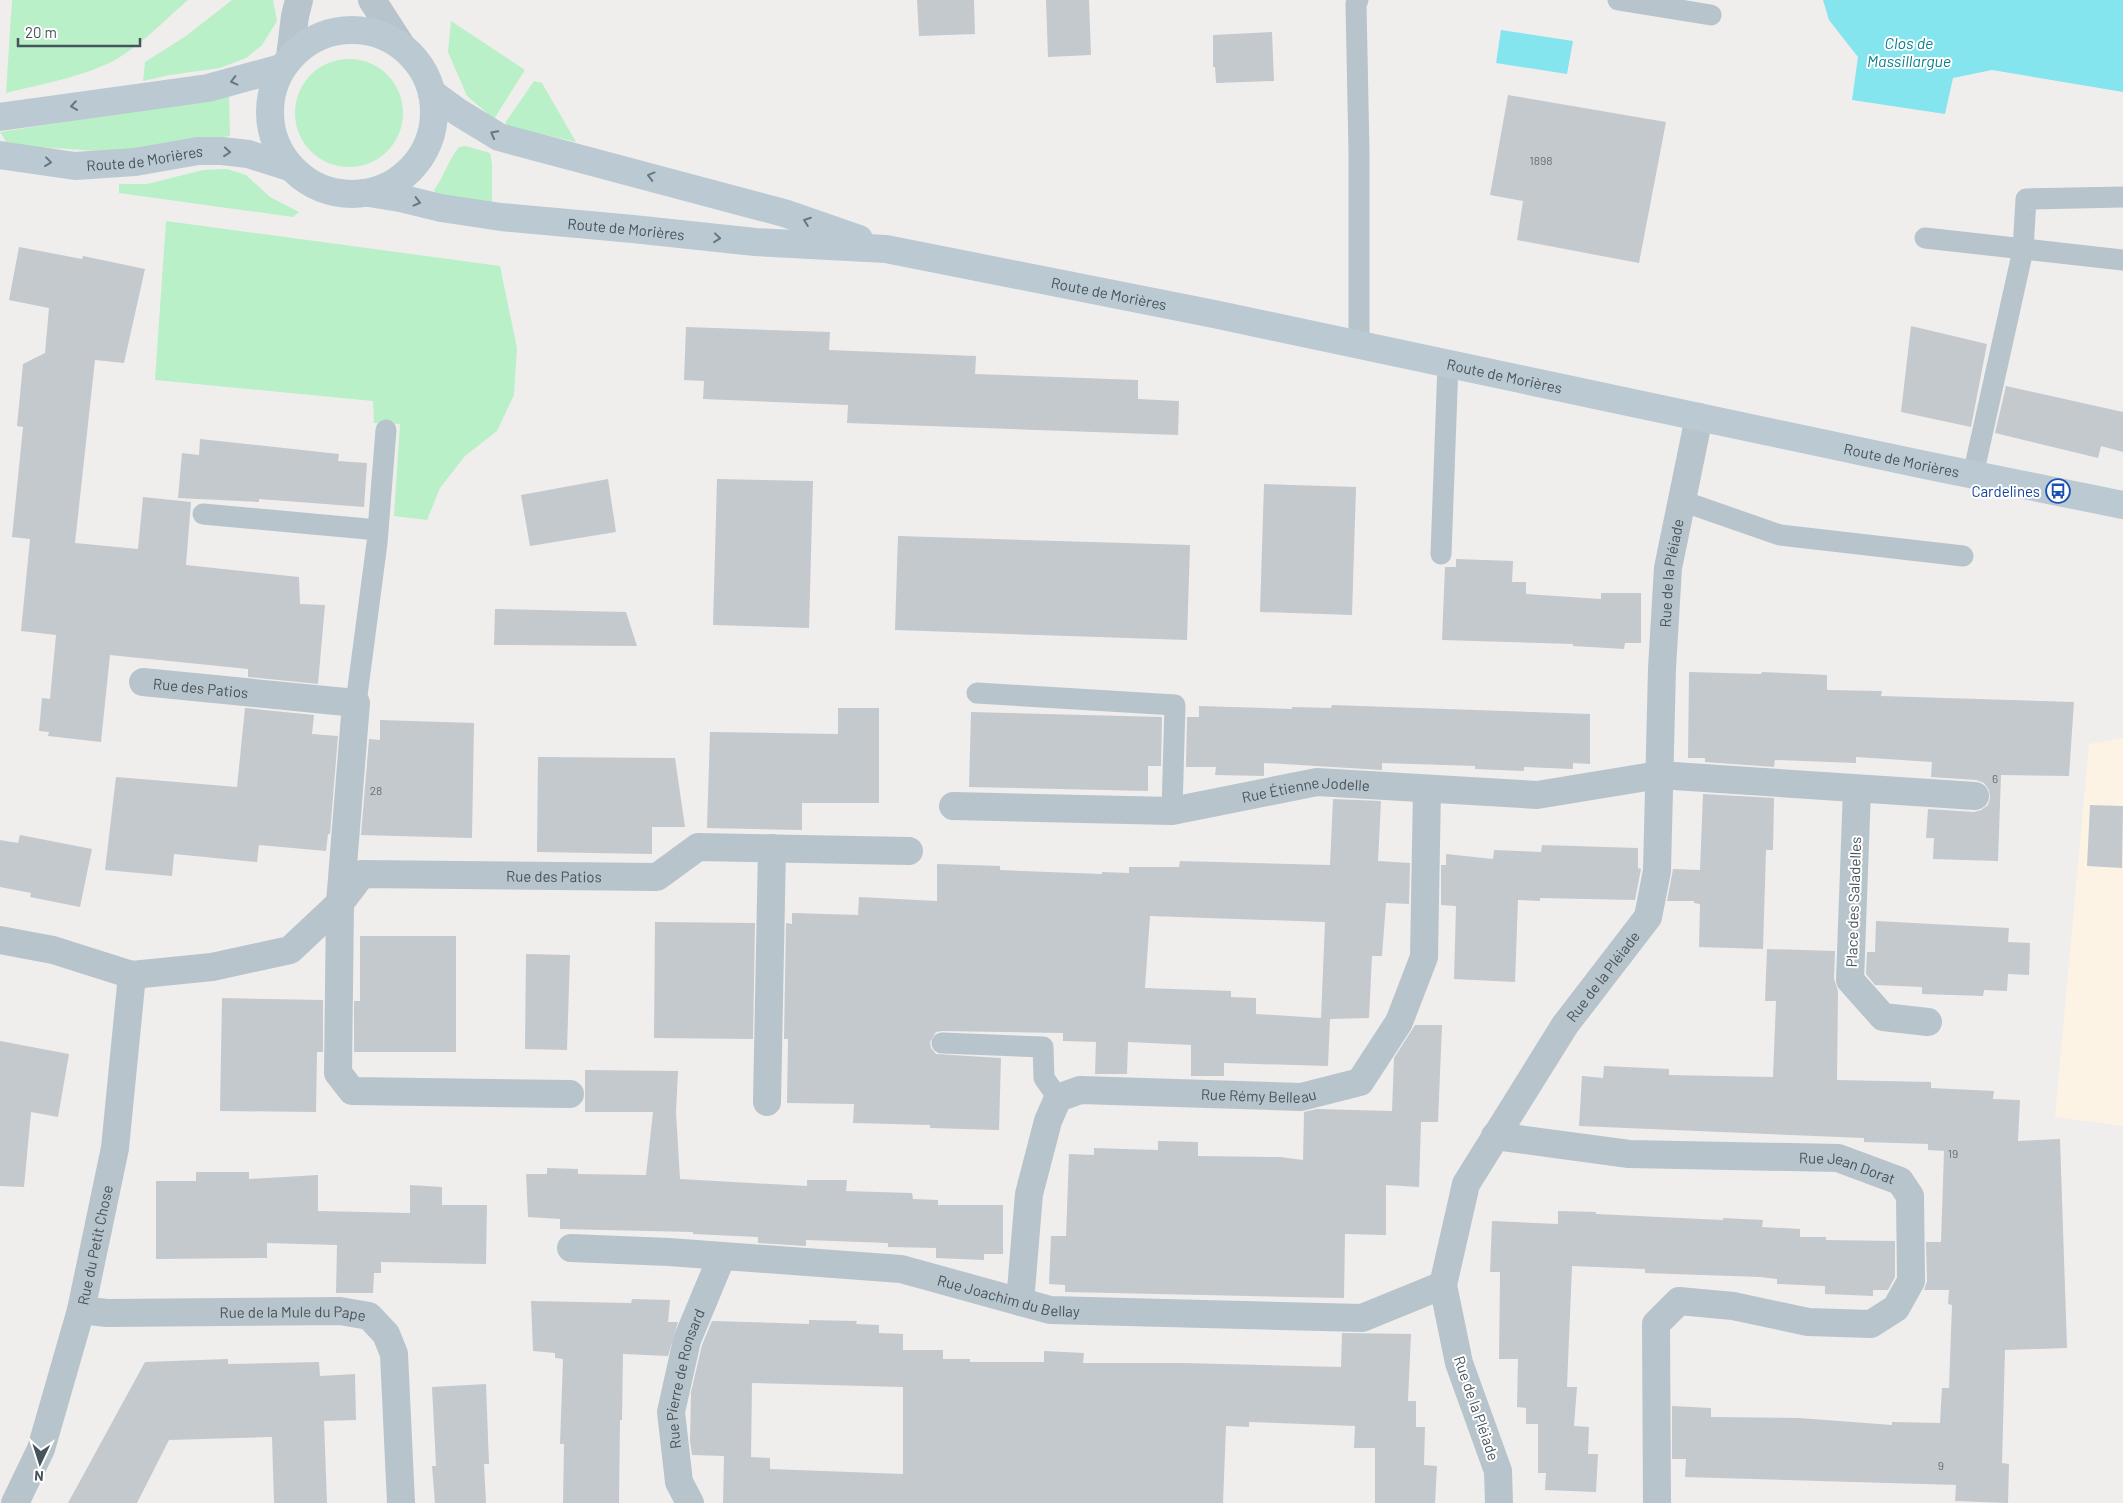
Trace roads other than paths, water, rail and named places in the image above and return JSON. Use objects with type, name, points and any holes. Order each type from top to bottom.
[{"type":"main road","points":[[356,30],[379,34],[401,45],[420,66],[432,93],[435,119],[428,145],[414,167],[394,183],[369,193],[347,195],[326,191],[306,181],[289,166],[276,144],[269,119],[271,92],[286,63],[309,42],[331,32],[356,30]]},
{"type":"main road","points":[[0,117],[208,88],[286,63]]},
{"type":"main road","name":"Route de Morières","points":[[432,93],[458,112],[499,137],[784,213],[886,249],[1359,344],[2123,505]]},
{"type":"main road","name":"Route de Morières","points":[[0,155],[75,166],[136,162],[198,151],[222,151],[248,154],[289,166]]},
{"type":"main road","name":"Route de Morières","points":[[369,193],[501,218],[634,229],[755,242],[886,249]]},
{"type":"street","points":[[286,63],[299,0]]},
{"type":"street","points":[[372,0],[401,45]]},
{"type":"street","name":"Rue de la Pléiade","points":[[1499,1503],[1498,1471],[1459,1363],[1443,1285],[1466,1184],[1494,1136],[1565,1025],[1648,917],[1657,871],[1668,568],[1699,417]]},
{"type":"street","name":"Rue des Patios","points":[[144,682],[356,703]]},
{"type":"street","points":[[356,703],[340,903],[338,1073],[352,1091],[570,1094]]},
{"type":"street","points":[[1659,775],[1975,796]]},
{"type":"street","name":"Rue Étienne Jodelle","points":[[953,806],[1172,811],[1317,782],[1537,795],[1659,775]]},
{"type":"street","name":"Rue Rémy Belleau","points":[[1058,1098],[1080,1090],[1301,1097],[1360,1082],[1399,1022],[1424,957],[1427,789]]},
{"type":"street","name":"Place des Saladelles","points":[[1857,789],[1850,980],[1883,1017],[1928,1022]]},
{"type":"street","name":"Rue des Patios","points":[[132,976],[212,968],[290,950],[340,903],[362,874],[657,877],[698,847],[909,851]]},
{"type":"street","points":[[767,1102],[772,848]]},
{"type":"street","points":[[0,940],[53,950],[132,976]]},
{"type":"street","name":"Rue du Petit Chose","points":[[15,1503],[42,1449],[81,1310],[115,1148],[132,976]]},
{"type":"street","points":[[1020,1302],[1029,1194],[1048,1121],[1058,1098]]},
{"type":"street","name":"Rue Jean Dorat","points":[[1494,1136],[1629,1154],[1838,1158],[1900,1181],[1910,1196],[1911,1281],[1896,1308],[1871,1324],[1808,1322],[1733,1306],[1679,1301],[1656,1324],[1656,1503]]},
{"type":"street","name":"Rue Joachim du Bellay","points":[[571,1248],[722,1256],[901,1269],[1050,1310],[1362,1318],[1443,1285]]},
{"type":"street","name":"Rue Pierre de Ronsard","points":[[690,1503],[679,1482],[670,1412],[687,1340],[722,1256]]},
{"type":"street","name":"Rue de la Mule du Pape","points":[[81,1310],[107,1313],[340,1311],[369,1316],[386,1334],[394,1354],[401,1503]]},
{"type":"lane","points":[[1358,0],[1356,4],[1359,153],[1359,344]]},
{"type":"lane","points":[[1618,0],[1711,15]]},
{"type":"lane","points":[[1974,475],[2023,250],[2026,199],[2123,197]]},
{"type":"lane","points":[[1925,238],[2123,260]]},
{"type":"lane","points":[[1441,554],[1448,364]]},
{"type":"lane","points":[[356,703],[378,530],[386,430]]},
{"type":"lane","points":[[1682,501],[1780,535],[1963,556]]},
{"type":"lane","points":[[204,514],[378,530]]},
{"type":"lane","points":[[977,694],[1175,705],[1172,811]]},
{"type":"lane","points":[[942,1043],[1043,1047],[1044,1078],[1058,1098]]},
{"type":"water","name":"Clos de Massillargue","points":[[1823,0],[2123,0],[2123,92],[1992,70],[1953,78],[1945,114],[1852,100],[1858,57],[1829,20]]},
{"type":"water","points":[[1501,30],[1573,41],[1567,74],[1496,63]]},
{"type":"place","name":"Cardelines","points":[[2058,491]]}]
